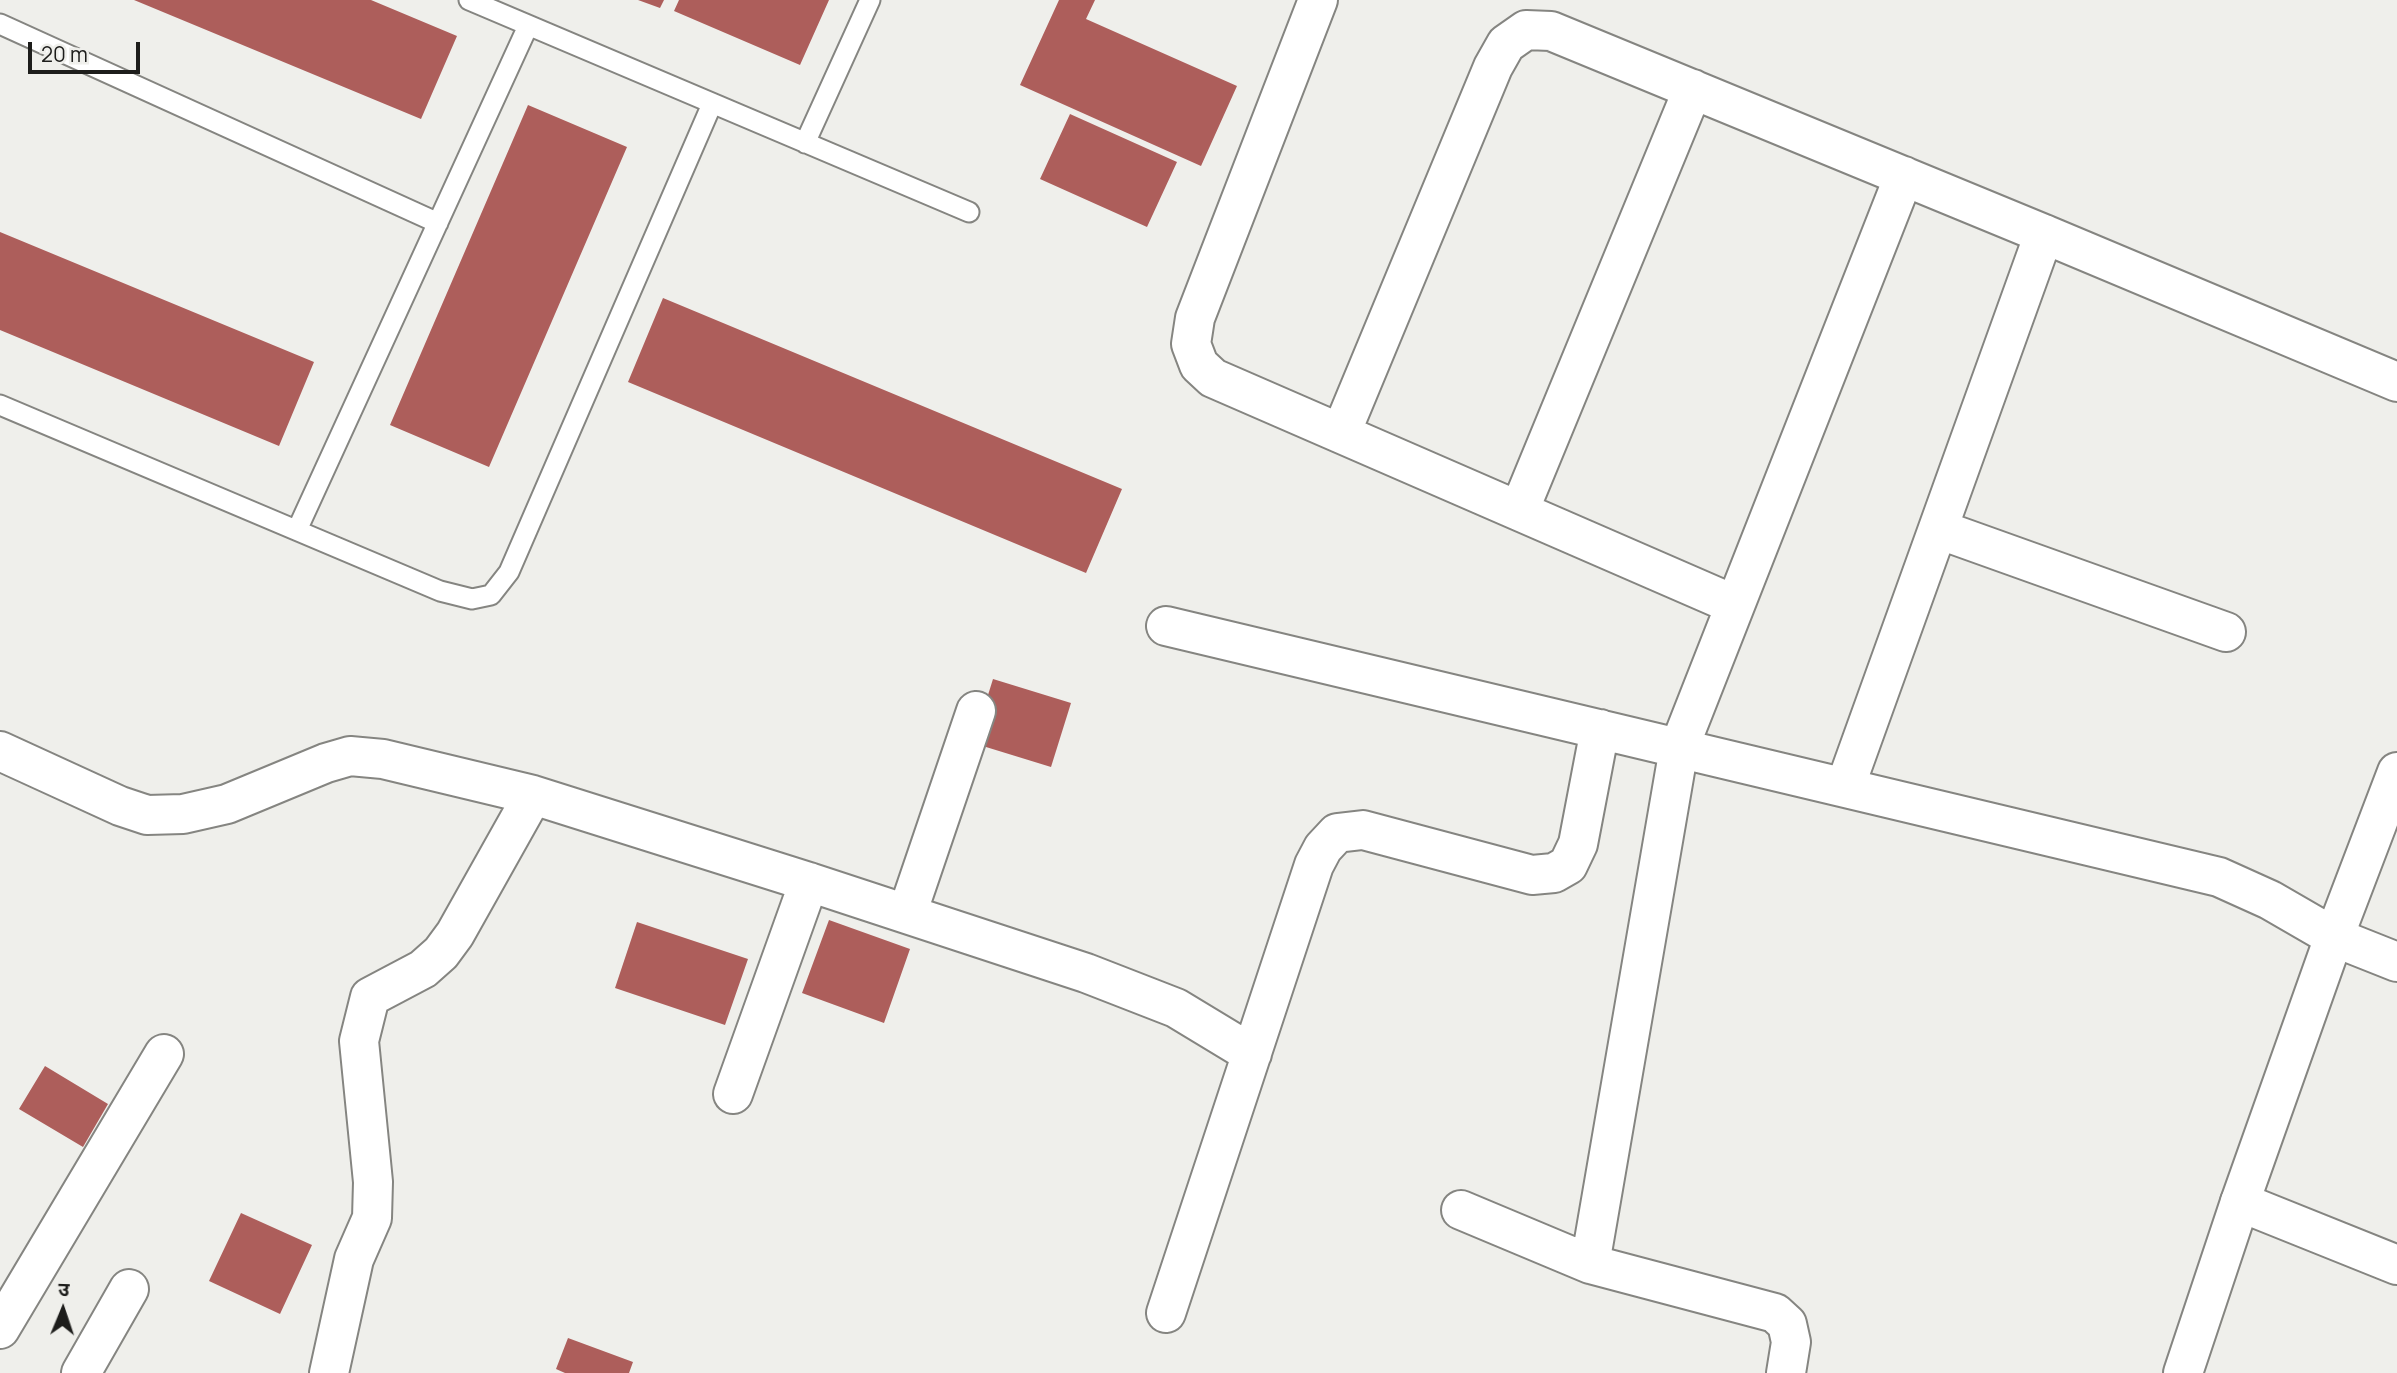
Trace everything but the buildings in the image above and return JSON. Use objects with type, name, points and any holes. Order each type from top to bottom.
[{"type":"street","points":[[1318,0],[1195,318],[1191,344],[1199,365],[1213,378],[1735,605]]},
{"type":"street","points":[[1341,433],[1493,68],[1506,44],[1526,30],[1551,31],[2397,382]]},
{"type":"street","points":[[1519,511],[1693,89]]},
{"type":"street","points":[[1590,1264],[1679,748],[1903,176]]},
{"type":"street","points":[[1845,786],[2044,234]]},
{"type":"street","points":[[1938,529],[2226,632]]},
{"type":"street","points":[[1166,626],[2219,877],[2270,900],[2334,937],[2397,962]]},
{"type":"street","points":[[907,914],[976,711]]},
{"type":"street","points":[[1166,1313],[1314,865],[1323,848],[1337,833],[1363,830],[1532,875],[1554,873],[1568,865],[1578,844],[1600,729]]},
{"type":"street","points":[[0,751],[120,806],[147,815],[183,814],[227,804],[350,755],[383,759],[533,795],[1086,973],[1177,1008],[1252,1055]]},
{"type":"street","points":[[2183,1373],[2240,1202],[2334,937],[2397,772]]},
{"type":"street","points":[[329,1373],[354,1259],[372,1218],[373,1182],[359,1041],[370,998],[423,969],[441,953],[456,934],[533,795]]},
{"type":"street","points":[[733,1094],[809,882]]},
{"type":"street","points":[[0,1329],[164,1054]]},
{"type":"street","points":[[2240,1202],[2397,1265]]},
{"type":"street","points":[[1461,1210],[1590,1264],[1775,1313],[1787,1324],[1791,1342],[1786,1373]]},
{"type":"street","points":[[81,1373],[129,1289]]},
{"type":"lane","points":[[469,0],[969,212]]},
{"type":"lane","points":[[805,144],[870,0]]},
{"type":"lane","points":[[0,24],[438,223]]},
{"type":"lane","points":[[297,530],[528,26]]},
{"type":"lane","points":[[0,405],[440,591],[472,599],[491,595],[509,572],[712,104]]}]
